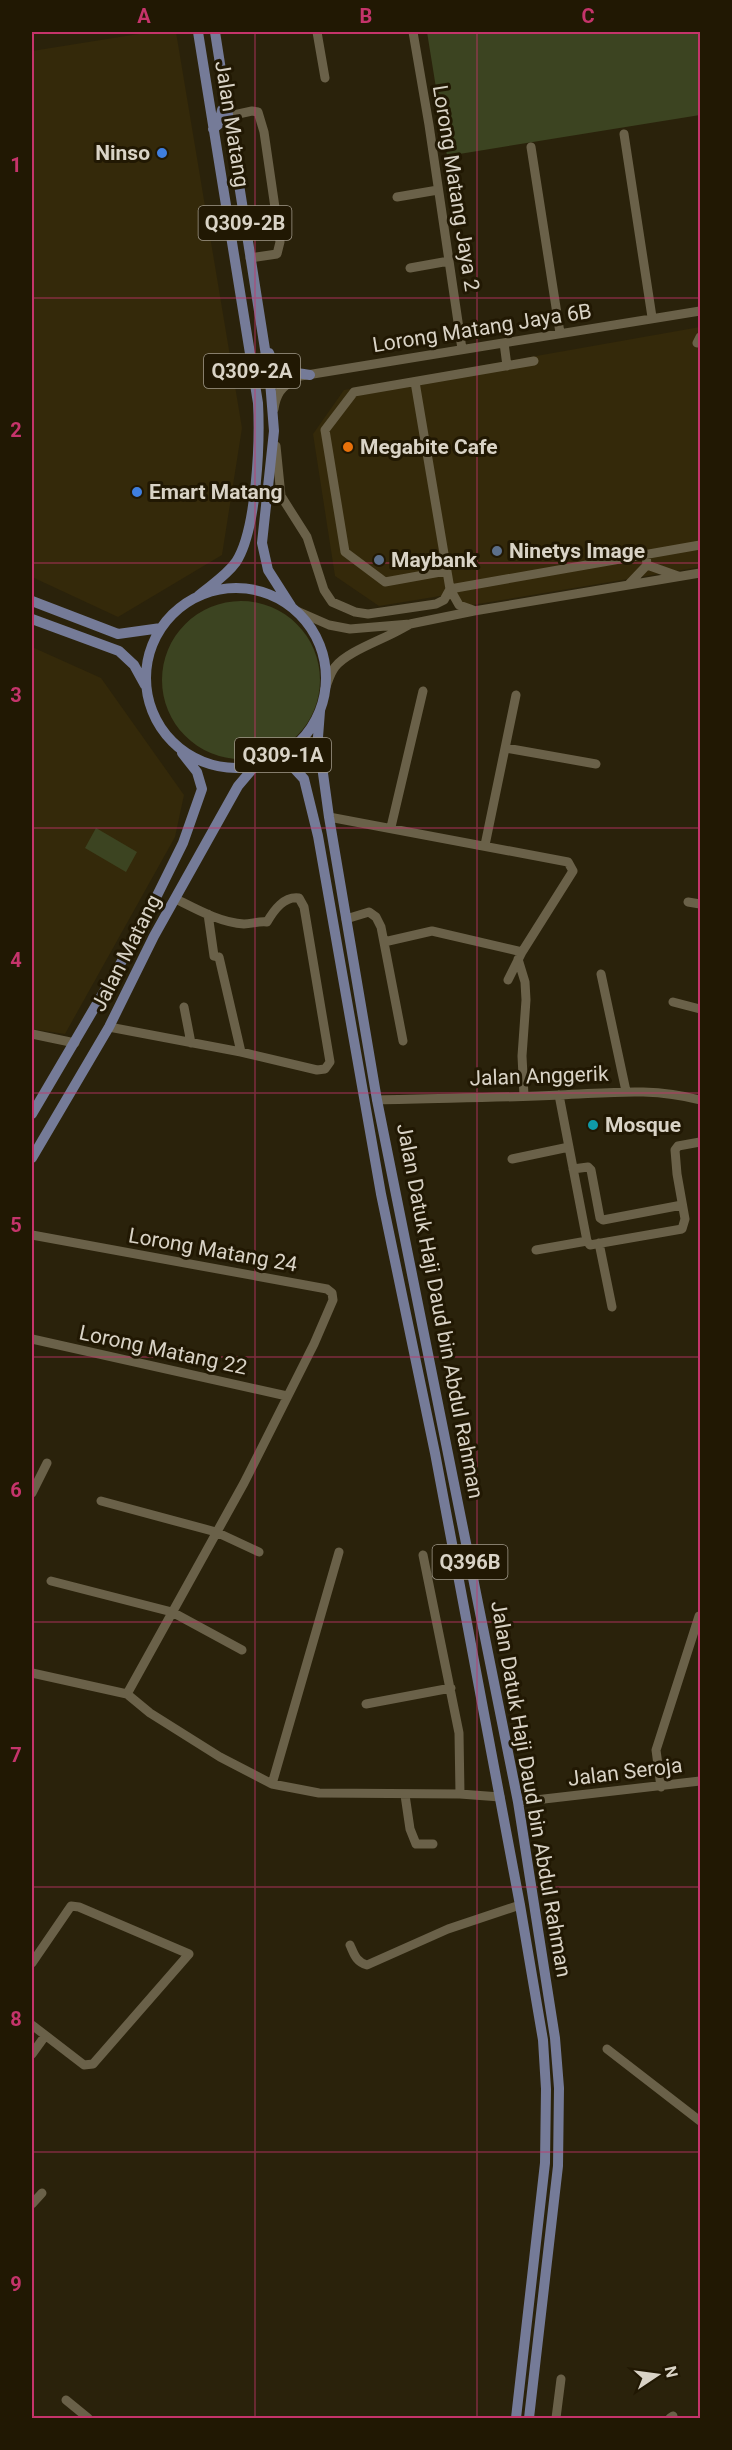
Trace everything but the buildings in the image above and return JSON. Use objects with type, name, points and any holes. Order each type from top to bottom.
[{"type":"main road","name":"Jalan Matang","points":[[198,32],[258,403],[260,433],[255,487],[245,546],[227,572],[198,596]]},
{"type":"main road","name":"Jalan Matang","points":[[216,32],[270,381],[274,431],[262,543],[268,570],[294,609]]},
{"type":"main road","points":[[213,129],[219,124],[222,110],[227,104]]},
{"type":"main road","points":[[262,330],[271,360],[276,366],[284,371],[310,375]]},
{"type":"main road","points":[[255,487],[264,460],[266,434],[264,391],[270,381]]},
{"type":"main road","name":"Q309-1A","points":[[242,587],[268,593],[294,609],[311,627],[321,646],[326,668],[325,689],[320,711],[306,735],[277,759],[255,766],[236,768],[207,763],[189,754],[173,742],[156,717],[147,687],[149,656],[161,628],[174,613],[198,596],[215,590],[242,587]]},
{"type":"main road","points":[[32,601],[118,634],[161,628]]},
{"type":"main road","points":[[32,619],[119,651],[134,665],[147,687]]},
{"type":"main road","name":"Jalan Datuk Haji Daud bin Abdul Rahman","points":[[320,711],[318,736],[329,817],[377,1100],[518,1802],[555,2038],[559,2088],[558,2166],[529,2418]]},
{"type":"main road","name":"Jalan Matang","points":[[32,1114],[75,1043],[166,881],[183,843],[202,789],[197,771],[173,742]]},
{"type":"main road","name":"Jalan Datuk Haji Daud bin Abdul Rahman","points":[[277,759],[293,767],[304,779],[314,817],[381,1194],[435,1453],[520,1905],[543,2040],[546,2089],[545,2163],[516,2418]]},
{"type":"main road","name":"Jalan Matang","points":[[32,1158],[109,1027],[154,936],[238,786],[255,766]]},
{"type":"street","points":[[317,32],[325,78]]},
{"type":"street","name":"Lorong Matang Jaya 2","points":[[413,32],[462,350]]},
{"type":"street","points":[[229,116],[252,111],[258,112],[264,132],[276,211],[280,242],[277,254],[250,258]]},
{"type":"street","points":[[624,134],[652,317]]},
{"type":"street","points":[[531,147],[560,333]]},
{"type":"street","points":[[397,197],[438,189]]},
{"type":"street","points":[[410,268],[449,261]]},
{"type":"street","name":"Lorong Matang Jaya 6B","points":[[270,381],[700,311]]},
{"type":"street","points":[[504,343],[507,366]]},
{"type":"street","points":[[446,571],[385,582],[345,552],[325,430],[354,392],[534,361]]},
{"type":"street","points":[[273,417],[277,394],[284,386],[310,375]]},
{"type":"street","points":[[415,382],[450,589],[459,605],[474,611]]},
{"type":"street","points":[[274,431],[281,496],[307,537],[324,590],[332,602],[355,612],[380,614],[436,603],[444,600],[450,589]]},
{"type":"street","points":[[450,589],[700,545]]},
{"type":"street","points":[[628,585],[647,565],[646,555]]},
{"type":"street","points":[[647,565],[680,577]]},
{"type":"street","points":[[294,609],[329,625],[350,629],[410,624],[700,573]]},
{"type":"street","points":[[325,689],[333,669],[345,658],[393,635],[410,624]]},
{"type":"street","points":[[391,827],[423,691]]},
{"type":"street","points":[[485,845],[516,695]]},
{"type":"street","points":[[506,748],[596,764]]},
{"type":"street","points":[[329,817],[568,862],[573,872],[520,956],[508,980]]},
{"type":"street","points":[[109,1027],[241,1052],[317,1070],[325,1069],[330,1062],[303,907],[299,898],[292,897],[285,900],[267,922],[255,920],[245,924],[208,914],[176,899]]},
{"type":"street","points":[[688,902],[700,904]]},
{"type":"street","points":[[346,919],[373,913],[381,927],[403,1041]]},
{"type":"street","points":[[208,914],[214,956],[219,957],[241,1052]]},
{"type":"street","points":[[384,942],[432,932],[520,956]]},
{"type":"street","points":[[520,956],[526,1000],[522,1056],[524,1096]]},
{"type":"street","points":[[601,974],[626,1091]]},
{"type":"street","points":[[673,1002],[700,1009]]},
{"type":"street","points":[[184,1007],[191,1042]]},
{"type":"street","points":[[32,1034],[75,1043]]},
{"type":"street","name":"Jalan Anggerik","points":[[377,1100],[626,1091],[673,1093],[700,1100]]},
{"type":"street","points":[[559,1095],[586,1241],[590,1245],[682,1229],[686,1219],[675,1150],[678,1146],[700,1142]]},
{"type":"street","points":[[512,1159],[569,1147]]},
{"type":"street","points":[[573,1169],[588,1167],[591,1170],[600,1218],[603,1220],[682,1205]]},
{"type":"street","name":"Lorong Matang 24","points":[[32,1235],[327,1289],[332,1293],[333,1300],[314,1344],[287,1395]]},
{"type":"street","points":[[536,1250],[586,1241]]},
{"type":"street","points":[[599,1243],[612,1307]]},
{"type":"street","name":"Lorong Matang 22","points":[[32,1339],[287,1395]]},
{"type":"street","points":[[127,1694],[244,1483],[287,1395]]},
{"type":"street","points":[[32,1493],[48,1463]]},
{"type":"street","points":[[101,1501],[216,1532],[259,1552]]},
{"type":"street","points":[[272,1784],[339,1552]]},
{"type":"street","points":[[423,1555],[459,1733],[460,1794]]},
{"type":"street","points":[[51,1581],[172,1612],[242,1650]]},
{"type":"street","points":[[661,1787],[656,1750],[699,1616]]},
{"type":"street","points":[[32,1673],[127,1694],[150,1713],[220,1757],[272,1784],[319,1793],[460,1794],[500,1797]]},
{"type":"street","points":[[366,1704],[451,1688]]},
{"type":"street","name":"Jalan Seroja","points":[[518,1802],[700,1781]]},
{"type":"street","points":[[405,1795],[410,1829],[416,1844],[433,1844]]},
{"type":"street","points":[[350,1945],[360,1963],[367,1965],[448,1929],[520,1905]]},
{"type":"street","points":[[32,1963],[71,1906],[79,1907],[189,1954],[93,2064],[84,2065],[32,2025]]},
{"type":"street","points":[[32,2054],[45,2036]]},
{"type":"street","points":[[607,2049],[700,2121]]},
{"type":"street","points":[[32,2204],[42,2193]]},
{"type":"street","points":[[556,2418],[561,2379]]},
{"type":"street","points":[[66,2400],[88,2418]]},
{"type":"shaded area","points":[[151,32],[176,32],[242,428],[222,555],[118,617],[32,577],[32,51]]},
{"type":"shaded area","points":[[700,327],[700,567],[466,606],[440,596],[379,606],[335,576],[313,434],[344,390]]},
{"type":"shaded area","points":[[32,647],[101,678],[184,795],[175,837],[65,1034],[32,1029]]},
{"type":"green space","points":[[427,32],[700,32],[700,115],[447,156]]},
{"type":"green space","points":[[241,601],[271,607],[285,614],[297,624],[307,636],[314,650],[320,680],[314,710],[307,724],[297,736],[285,746],[271,753],[241,759],[211,753],[197,746],[185,736],[175,724],[168,710],[162,680],[168,650],[175,636],[185,624],[197,614],[211,607]]},
{"type":"green space","points":[[96,828],[137,852],[126,872],[85,848]]},
{"type":"place","name":"Ninso","points":[[162,153]]},
{"type":"place","name":"Megabite Cafe","points":[[348,447]]},
{"type":"place","name":"Emart Matang","points":[[137,492]]},
{"type":"place","name":"Ninetys Image","points":[[497,551]]},
{"type":"place","name":"Maybank","points":[[379,560]]},
{"type":"place","name":"Mosque","points":[[593,1125]]}]
